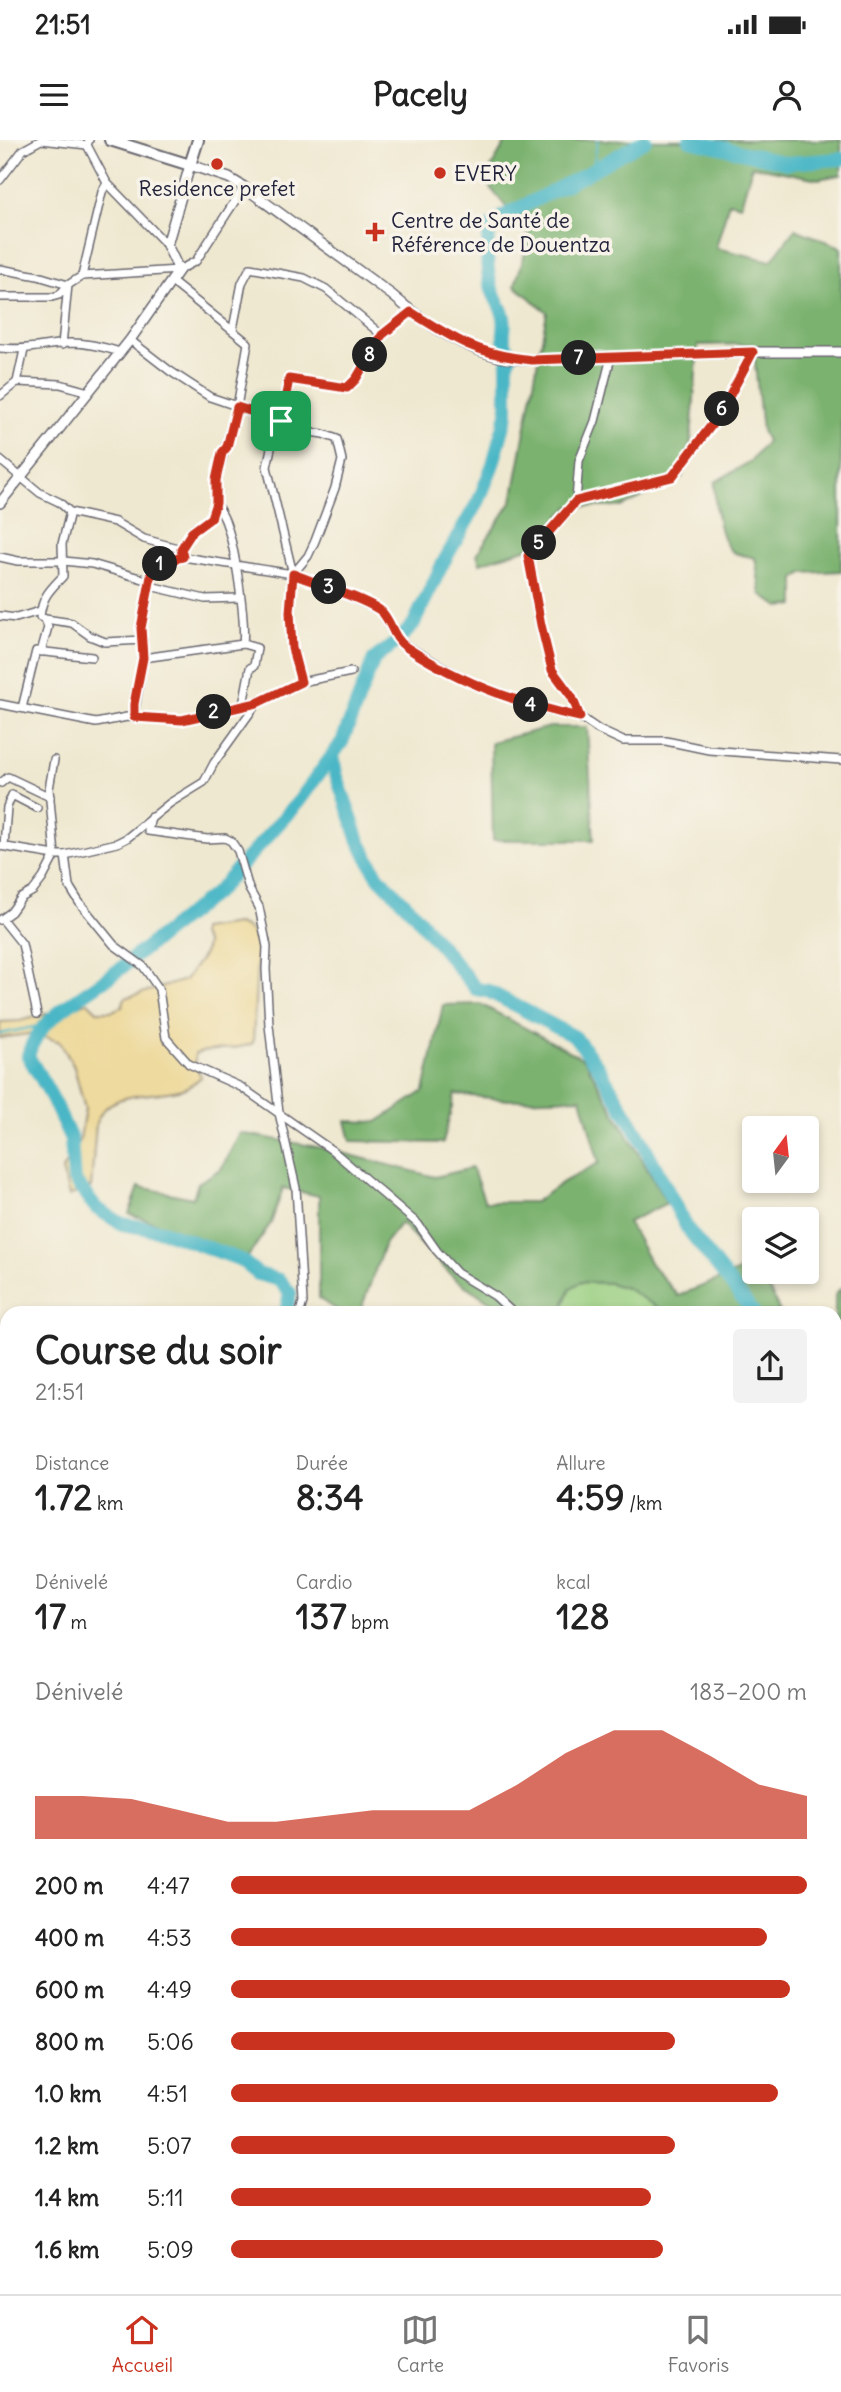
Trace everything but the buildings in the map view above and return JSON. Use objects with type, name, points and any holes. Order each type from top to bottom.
[{"type":"main road","points":[[110,140],[190,164],[198,140]]},
{"type":"street","points":[[0,180],[23,150],[41,140],[88,143],[107,183],[167,245],[179,271]]},
{"type":"street","points":[[167,245],[190,164],[229,178],[244,187],[392,295],[411,312],[453,338],[501,357],[532,360],[753,352],[841,352]]},
{"type":"street","points":[[82,276],[102,192],[107,183]]},
{"type":"street","points":[[0,503],[130,340],[179,271],[196,261],[244,187]]},
{"type":"street","points":[[233,329],[242,283],[250,268],[304,278],[326,289],[382,335]]},
{"type":"street","points":[[0,269],[68,285]]},
{"type":"street","points":[[0,297],[60,295],[68,285],[82,276],[179,271]]},
{"type":"street","points":[[134,717],[143,658],[141,628],[155,566],[182,553],[192,532],[211,518],[216,503],[216,480],[237,407],[248,343],[172,282]]},
{"type":"street","points":[[62,345],[68,285]]},
{"type":"street","points":[[301,682],[292,648],[290,612],[293,574],[267,467],[273,439],[281,421],[289,379],[347,388],[356,379],[382,335],[411,312]]},
{"type":"street","points":[[130,340],[209,397],[281,421],[290,429],[337,439],[342,460],[315,541],[308,556],[293,574]]},
{"type":"street","points":[[0,348],[24,350],[62,345],[101,345],[120,352]]},
{"type":"street","points":[[0,396],[17,382],[24,350]]},
{"type":"street","points":[[580,717],[572,697],[552,670],[528,556],[576,501],[672,477],[720,414],[753,352]]},
{"type":"street","points":[[576,501],[579,461],[595,421],[611,357]]},
{"type":"street","points":[[17,382],[60,384],[89,392]]},
{"type":"street","points":[[0,460],[40,493],[59,502],[70,512],[115,522],[144,539],[182,553],[235,566],[293,574],[331,588],[381,611],[398,641],[469,682],[538,708],[580,717],[623,741],[666,741],[709,750],[841,760]]},
{"type":"street","points":[[216,503],[226,523],[235,566],[244,632],[243,644]]},
{"type":"street","points":[[41,652],[48,627],[42,615],[47,591],[63,576],[62,544],[70,512]]},
{"type":"street","points":[[0,557],[18,561],[92,564],[195,597],[239,598]]},
{"type":"street","points":[[0,617],[42,615],[72,623],[90,636],[105,642],[143,640]]},
{"type":"street","points":[[143,658],[243,644],[257,648],[243,705]]},
{"type":"street","points":[[22,708],[36,651],[92,657]]},
{"type":"street","points":[[0,704],[96,723],[134,717],[182,720],[257,703],[301,682],[351,672]]},
{"type":"street","points":[[37,808],[12,796],[7,807],[2,846],[65,855],[117,843],[204,782],[214,763],[257,703]]},
{"type":"street","points":[[37,1013],[22,944],[1,920],[21,898],[33,891],[55,855],[49,789],[54,760]]},
{"type":"street","points":[[1,783],[8,778],[50,797]]},
{"type":"street","points":[[151,817],[148,831],[206,839],[225,838],[231,841],[238,851],[249,889],[259,907],[267,947],[269,1025],[279,1113],[296,1188],[302,1306]]},
{"type":"street","points":[[65,855],[69,886],[79,902],[114,945],[143,966],[159,989],[166,1038],[189,1064],[241,1087],[364,1176],[418,1224],[457,1273],[495,1296],[506,1306]]},
{"type":"green space","points":[[507,140],[841,140],[841,175],[818,179],[752,166],[741,205],[729,202],[716,248],[771,261],[795,229],[841,247],[841,571],[803,573],[795,579],[795,605],[779,607],[761,594],[755,558],[735,553],[728,547],[718,519],[715,482],[751,461],[767,441],[762,431],[753,344],[698,345],[691,440],[682,477],[622,507],[570,506],[528,548],[480,563],[477,554],[512,501],[547,312],[515,286],[530,236],[484,180]]},
{"type":"green space","points":[[550,727],[587,727],[594,840],[493,840],[491,742]]},
{"type":"green space","points":[[480,1004],[584,1059],[667,1203],[628,1222],[651,1264],[678,1296],[742,1270],[742,1284],[767,1284],[777,1306],[655,1306],[626,1288],[609,1283],[581,1282],[571,1288],[565,1306],[497,1306],[455,1279],[401,1223],[385,1243],[362,1306],[331,1306],[319,1298],[319,1196],[283,1188],[271,1223],[247,1258],[129,1214],[139,1187],[193,1198],[198,1183],[221,1169],[240,1133],[323,1148],[435,1177],[472,1168],[485,1202],[535,1202],[563,1182],[599,1163],[581,1098],[508,1100],[455,1094],[443,1143],[351,1141],[346,1121],[377,1122],[424,1091],[443,1005]]},
{"type":"green space","points":[[581,1282],[609,1283],[626,1288],[655,1306],[565,1306],[571,1287]]},
{"type":"green space","points":[[841,1288],[841,1306],[835,1306],[835,1295]]},
{"type":"sand","points":[[237,924],[247,928],[258,939],[253,1043],[195,1054],[195,1064],[201,1077],[188,1087],[123,1098],[112,1103],[96,1123],[91,1187],[69,1196],[62,1170],[80,1139],[85,1109],[74,1067],[60,1042],[35,1033],[0,1038],[0,1022],[20,1021],[88,1002],[97,1011],[112,1011],[122,1007],[125,998],[185,980],[204,954],[206,944],[201,929]]},
{"type":"waterway","points":[[595,169],[598,140]]},
{"type":"waterway","points":[[287,1306],[290,1293],[279,1280],[258,1274],[241,1260],[163,1231],[122,1224],[96,1208],[74,1180],[71,1139],[48,1090],[28,1056],[34,1040],[57,1014],[120,969],[218,891],[299,801],[342,742],[374,659],[398,641],[413,625],[443,563],[479,500],[493,464],[507,414],[507,366],[511,353],[504,338],[503,314],[489,276],[487,251],[491,226],[504,216],[645,140]]},
{"type":"waterway","points":[[690,140],[787,163],[841,159]]},
{"type":"waterway","points":[[333,755],[336,774],[359,841],[377,875],[413,912],[476,989],[488,991],[575,1037],[597,1065],[640,1137],[687,1228],[748,1306]]},
{"type":"waterway","points":[[0,1034],[44,1025]]},
{"type":"place","name":"Residence prefet","points":[[217,164]]},
{"type":"place","name":"EVERY","points":[[440,173]]},
{"type":"place","name":"Centre de Santé de Référence de Douentza","points":[[375,232]]},
{"type":"route","points":[[411,312],[453,338],[501,357],[532,360],[753,352],[720,414],[672,477],[576,501],[528,556],[552,670],[572,697],[580,717],[538,708],[469,682],[398,641],[381,611],[293,574],[290,612],[292,648],[301,682],[257,703],[182,720],[134,717],[143,658],[141,628],[152,571],[155,566],[183,557],[181,549],[192,532],[211,518],[216,503],[216,480],[222,453],[227,447],[237,407],[281,421],[286,408],[289,379],[347,388],[356,379],[382,335],[411,312]]}]
